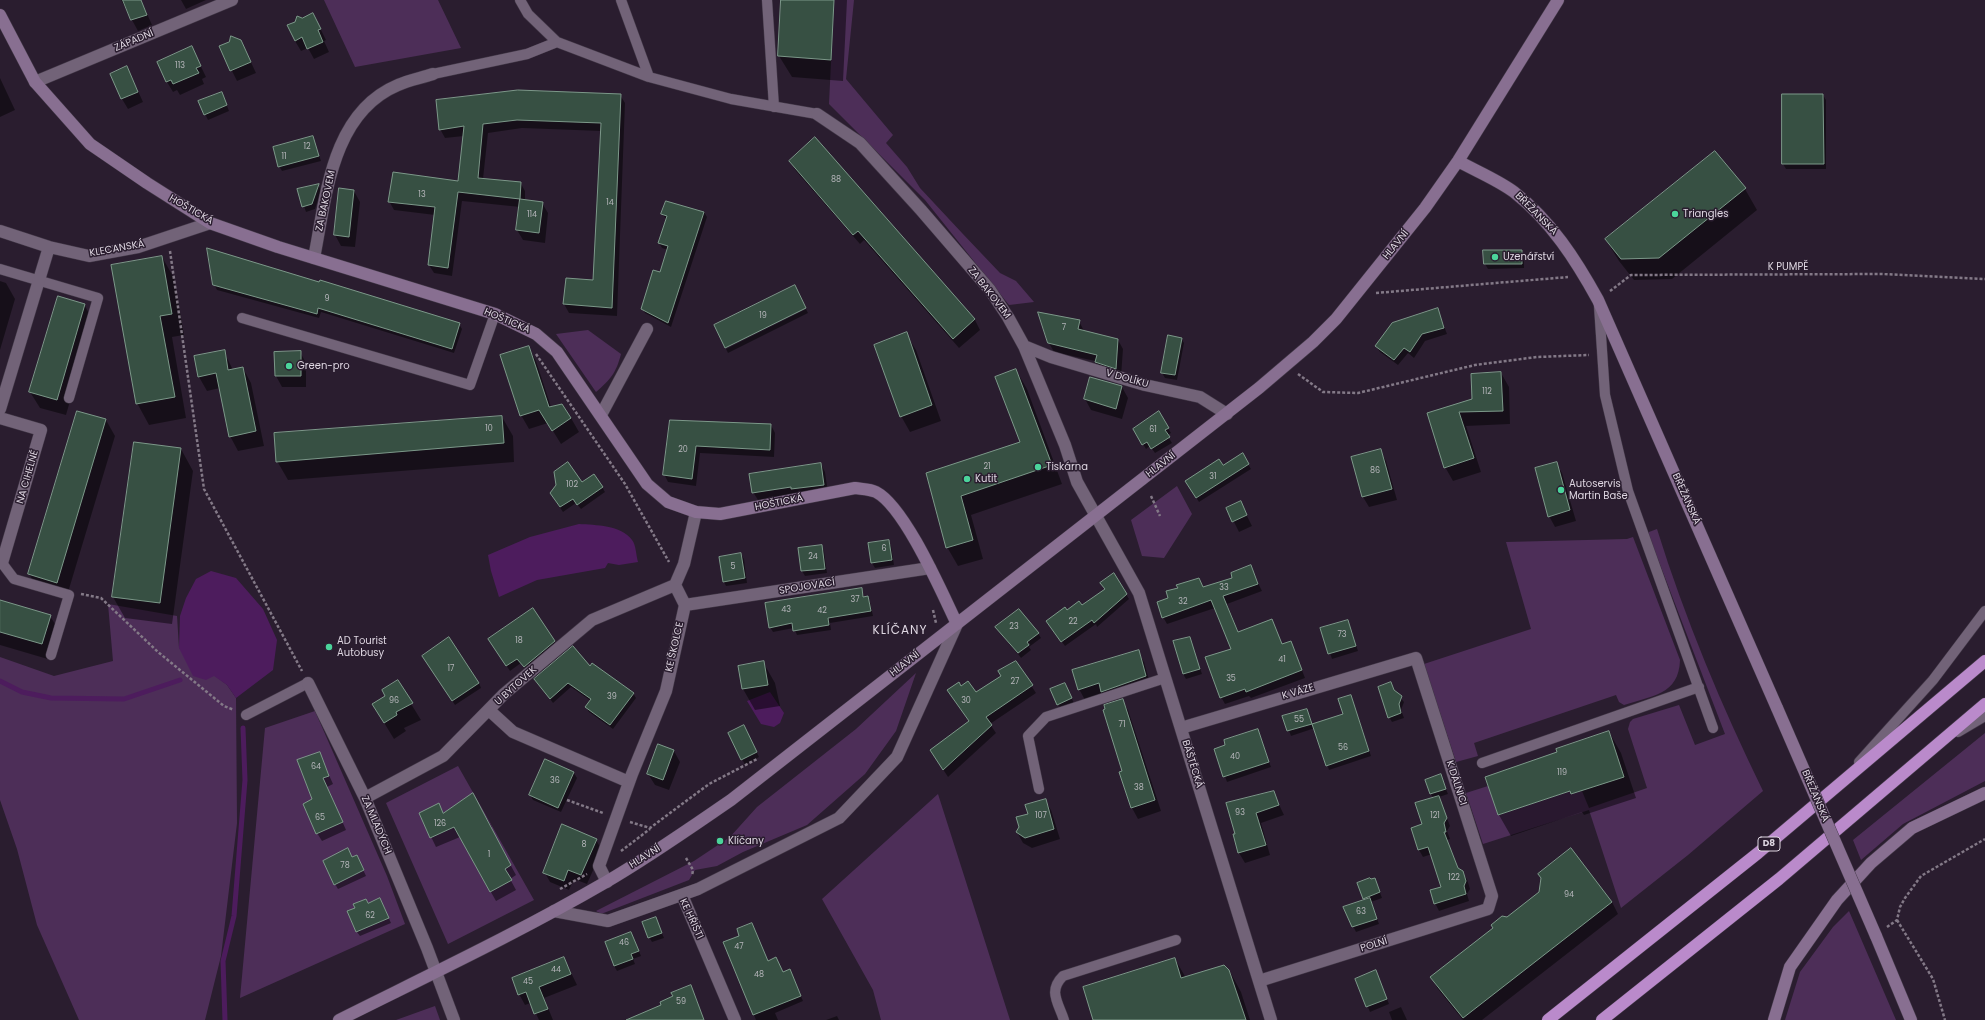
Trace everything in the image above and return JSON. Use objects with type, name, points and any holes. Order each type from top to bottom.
[{"type":"highway","name":"D8","points":[[1548,1020],[1833,791],[1985,661]]},
{"type":"highway","points":[[1602,1020],[1773,884],[1985,704]]},
{"type":"street","name":"ZÁPADNÍ","points":[[35,82],[232,0]]},
{"type":"street","name":"HLAVNÍ","points":[[339,1020],[436,972],[607,882],[731,800],[1227,414],[1287,365],[1313,342],[1356,295],[1426,208],[1458,161],[1558,0]]},
{"type":"street","name":"HOŠTICKÁ","points":[[0,15],[35,82],[90,144],[147,183],[210,223],[314,258],[495,314],[536,334],[557,352],[647,484],[668,502],[696,512],[720,514],[855,488],[875,492],[895,508],[930,568],[957,624]]},
{"type":"street","name":"ZA BAKOVEM","points":[[314,258],[331,171],[350,129],[360,112],[378,97],[397,85],[433,74]]},
{"type":"street","name":"ZA BAKOVEM","points":[[817,114],[860,143],[921,210],[990,290],[1008,317],[1024,346],[1065,445],[1077,482],[1096,516]]},
{"type":"street","name":"BŘEŽANSKÁ","points":[[1458,161],[1514,192],[1555,230],[1585,276],[1598,300],[1777,708],[1880,933],[1911,1020]]},
{"type":"street","name":"KLECANSKÁ","points":[[0,231],[49,247],[89,256],[138,247],[210,223]]},
{"type":"street","points":[[0,409],[49,247]]},
{"type":"street","points":[[600,415],[647,328]]},
{"type":"street","name":"V DOLÍKU","points":[[1024,346],[1051,357],[1145,385],[1200,397],[1227,414]]},
{"type":"street","name":"NA CIHELNĚ","points":[[0,418],[41,430],[1,563]]},
{"type":"street","points":[[685,605],[675,585],[684,564],[696,512]]},
{"type":"street","name":"BÁŠTĚCKÁ","points":[[1096,516],[1139,593],[1271,1020]]},
{"type":"street","name":"SPOJOVACÍ","points":[[685,605],[930,568]]},
{"type":"street","name":"U BYTOVEK","points":[[366,798],[443,756],[490,711],[504,694],[592,620],[675,585]]},
{"type":"street","name":"KE ŠKOLCE","points":[[607,882],[599,866],[629,782],[666,691],[685,605]]},
{"type":"street","points":[[682,895],[839,818],[897,757],[957,624]]},
{"type":"street","name":"K VÁZE","points":[[1180,728],[1416,658]]},
{"type":"street","name":"K DÁLNICI","points":[[1416,658],[1492,896],[1488,909]]},
{"type":"street","name":"ZA MLADÝCH","points":[[308,683],[366,798],[454,1020]]},
{"type":"street","points":[[490,711],[513,732],[629,782]]},
{"type":"street","points":[[1774,1020],[1790,967],[1837,900],[1871,863],[1912,828],[1985,793]]},
{"type":"street","name":"KE HŘIŠTI","points":[[554,911],[608,921],[682,895],[735,1020]]},
{"type":"street","name":"POLNÍ","points":[[1259,981],[1488,909]]},
{"type":"lane","points":[[520,0],[528,14],[557,42],[649,77],[731,99],[817,114]]},
{"type":"lane","points":[[621,0],[649,77]]},
{"type":"lane","points":[[767,0],[774,106]]},
{"type":"lane","points":[[433,74],[527,54],[557,42]]},
{"type":"lane","points":[[0,269],[98,298],[69,398]]},
{"type":"lane","points":[[1598,300],[1605,395],[1628,491],[1713,728]]},
{"type":"lane","points":[[242,318],[470,385],[495,314]]},
{"type":"lane","points":[[1,563],[14,579],[69,595],[51,655]]},
{"type":"lane","points":[[1833,791],[1933,680],[1985,611]]},
{"type":"lane","points":[[1038,789],[1028,736],[1046,717],[1165,678]]},
{"type":"lane","points":[[246,715],[308,683]]},
{"type":"lane","points":[[1482,763],[1699,687]]},
{"type":"lane","points":[[1936,746],[1985,716]]},
{"type":"lane","points":[[1064,1020],[1055,993],[1056,983],[1063,976],[1176,940]]},
{"type":"path","points":[[168,237],[204,489],[308,683]]},
{"type":"path","name":"K PUMPĚ","points":[[1598,300],[1631,275],[1882,274],[1985,279]]},
{"type":"path","points":[[1356,295],[1585,276]]},
{"type":"path","points":[[533,350],[625,484],[668,559],[675,585]]},
{"type":"path","points":[[1287,365],[1309,384],[1323,392],[1358,393],[1475,365],[1537,357],[1571,357],[1602,354]]},
{"type":"path","points":[[1151,496],[1160,516]]},
{"type":"path","points":[[69,595],[76,592],[101,598],[158,652],[224,706],[246,715]]},
{"type":"path","points":[[931,603],[936,624]]},
{"type":"path","points":[[662,819],[709,784],[763,756]]},
{"type":"path","points":[[1880,933],[1897,920],[1900,907],[1921,876],[1985,839]]},
{"type":"path","points":[[1897,920],[1933,979],[1945,1020]]},
{"type":"shaded area","points":[[324,0],[438,0],[461,48],[355,67]]},
{"type":"shaded area","points":[[834,0],[854,0],[846,79],[893,135],[886,143],[907,167],[920,188],[1000,273],[1016,281],[1034,302],[1009,305],[925,200],[829,104]]},
{"type":"shaded area","points":[[588,330],[621,354],[612,375],[596,392],[556,334]]},
{"type":"shaded area","points":[[1177,486],[1192,514],[1164,558],[1142,556],[1131,520]]},
{"type":"shaded area","points":[[579,524],[607,527],[621,531],[632,540],[638,562],[619,565],[608,563],[605,568],[537,580],[499,597],[488,555],[530,537]]},
{"type":"shaded area","points":[[1657,529],[1705,662],[1763,791],[1688,855],[1621,908],[1589,810],[1483,844],[1466,793],[1488,786],[1498,815],[1570,791],[1571,794],[1582,791],[1589,808],[1647,788],[1628,729],[1630,722],[1633,719],[1679,705],[1695,745],[1725,734],[1649,536],[1649,532]]},
{"type":"shaded area","points":[[1633,537],[1680,660],[1675,681],[1662,692],[1644,699],[1624,705],[1619,702],[1616,695],[1474,743],[1478,756],[1456,762],[1424,664],[1531,629],[1506,542],[1627,539]]},
{"type":"shaded area","points":[[211,571],[236,578],[263,609],[277,640],[273,670],[236,698],[227,685],[214,676],[206,680],[193,676],[179,648],[180,616],[186,598],[196,579]]},
{"type":"shaded area","points":[[108,604],[177,616],[179,648],[227,685],[236,698],[237,823],[221,956],[205,1020],[79,1020],[37,925],[17,849],[0,800],[0,657],[54,676],[113,661]]},
{"type":"shaded area","points":[[916,673],[896,731],[865,774],[807,825],[743,852],[717,866],[695,870],[689,880],[601,914],[596,911],[694,861],[730,837],[757,807],[856,729]]},
{"type":"shaded area","points":[[770,692],[784,713],[780,723],[774,727],[761,724],[747,701]]},
{"type":"shaded area","points":[[315,711],[387,876],[405,924],[240,998],[265,728]]},
{"type":"shaded area","points":[[1985,733],[1985,781],[1903,824],[1861,860],[1853,840]]},
{"type":"shaded area","points":[[458,766],[534,900],[448,944],[386,803]]},
{"type":"shaded area","points":[[938,794],[1010,1020],[881,1020],[873,990],[822,899]]},
{"type":"shaded area","points":[[1849,911],[1896,1020],[1785,1020],[1800,972],[1833,927]]},
{"type":"shaded area","points":[[435,1006],[440,1020],[396,1020]]},
{"type":"building","points":[[123,0],[141,0],[147,15],[131,20]]},
{"type":"building","points":[[781,0],[834,0],[831,60],[778,56]]},
{"type":"building","points":[[313,13],[321,29],[318,30],[323,42],[307,49],[302,37],[295,41],[287,25],[295,22],[297,16],[302,18]]},
{"type":"building","points":[[231,36],[241,40],[251,62],[230,71],[219,46],[229,42]]},
{"type":"building","points":[[192,46],[201,66],[196,68],[199,73],[173,84],[171,80],[166,82],[157,62]]},
{"type":"building","points":[[127,66],[138,92],[121,99],[110,74]]},
{"type":"building","points":[[518,90],[621,94],[612,308],[563,304],[566,278],[593,280],[601,123],[517,120],[483,124],[478,178],[521,182],[520,199],[458,192],[448,268],[428,265],[435,207],[388,202],[393,172],[458,181],[464,126],[439,130],[436,100]]},
{"type":"building","points":[[222,92],[227,105],[204,115],[198,101]]},
{"type":"building","points":[[1782,94],[1823,94],[1824,164],[1782,164]]},
{"type":"building","points":[[313,136],[319,156],[278,167],[273,147]]},
{"type":"building","points":[[815,137],[975,319],[953,339],[858,231],[853,235],[789,161]]},
{"type":"building","name":"Triangles","points":[[1715,151],[1746,188],[1659,258],[1621,259],[1605,239]]},
{"type":"building","points":[[319,184],[312,204],[302,207],[297,189]]},
{"type":"building","points":[[339,188],[354,190],[349,237],[334,235]]},
{"type":"building","points":[[520,199],[543,202],[539,233],[516,230]]},
{"type":"building","points":[[666,201],[704,212],[668,323],[641,309],[653,270],[660,272],[668,246],[658,243],[667,216],[661,214]]},
{"type":"building","points":[[207,248],[319,282],[320,280],[460,323],[452,349],[318,308],[317,314],[213,285]]},
{"type":"building","points":[[1483,250],[1522,250],[1522,264],[1484,264]]},
{"type":"building","points":[[162,256],[172,314],[160,316],[175,397],[136,404],[111,265]]},
{"type":"building","points":[[795,285],[806,308],[725,348],[714,325]]},
{"type":"building","points":[[58,296],[85,304],[57,400],[29,392]]},
{"type":"building","points":[[1438,308],[1444,328],[1422,334],[1410,352],[1404,348],[1394,360],[1375,346],[1392,323]]},
{"type":"building","points":[[1038,312],[1080,320],[1078,329],[1118,339],[1116,369],[1095,362],[1097,355],[1048,343]]},
{"type":"building","points":[[907,332],[932,405],[900,417],[874,345]]},
{"type":"building","points":[[1168,335],[1182,338],[1175,375],[1161,373]]},
{"type":"building","points":[[529,346],[549,407],[562,404],[571,418],[552,431],[539,410],[520,416],[500,355]]},
{"type":"building","points":[[225,350],[228,370],[243,367],[256,431],[229,437],[216,373],[198,377],[194,356]]},
{"type":"building","points":[[301,351],[301,376],[275,376],[274,352]]},
{"type":"building","points":[[1016,369],[1052,465],[961,496],[973,540],[946,548],[926,473],[1020,442],[995,377]]},
{"type":"building","points":[[1501,372],[1503,411],[1459,412],[1474,458],[1444,468],[1427,413],[1472,399],[1471,374]]},
{"type":"building","points":[[1090,377],[1122,386],[1116,409],[1084,399]]},
{"type":"building","points":[[77,411],[106,419],[57,583],[28,574]]},
{"type":"building","points":[[1159,411],[1169,428],[1165,430],[1170,437],[1151,449],[1147,442],[1142,445],[1133,429]]},
{"type":"building","points":[[502,416],[504,443],[276,462],[274,433]]},
{"type":"building","points":[[670,420],[771,424],[770,450],[696,446],[692,479],[663,475]]},
{"type":"building","points":[[134,442],[181,448],[160,603],[112,597]]},
{"type":"building","points":[[1381,449],[1392,489],[1362,497],[1351,457]]},
{"type":"building","points":[[1243,453],[1249,464],[1196,498],[1185,481],[1219,459],[1223,465]]},
{"type":"building","points":[[568,462],[582,482],[594,474],[603,487],[577,505],[573,499],[560,507],[550,493],[556,485],[554,472]]},
{"type":"building","points":[[1557,462],[1570,510],[1548,517],[1535,468]]},
{"type":"building","points":[[821,463],[824,485],[791,489],[791,487],[752,493],[749,474]]},
{"type":"building","points":[[1241,501],[1247,515],[1232,522],[1226,508]]},
{"type":"building","points":[[889,540],[892,560],[871,563],[868,543]]},
{"type":"building","points":[[822,545],[825,569],[801,571],[798,548]]},
{"type":"building","points":[[741,553],[745,578],[723,582],[719,557]]},
{"type":"building","points":[[1251,565],[1258,584],[1223,596],[1238,632],[1272,619],[1282,644],[1291,641],[1302,670],[1246,692],[1245,689],[1220,698],[1205,657],[1231,649],[1211,600],[1162,618],[1157,602],[1168,598],[1166,591],[1178,588],[1176,585],[1199,578],[1203,587],[1232,578],[1231,573]]},
{"type":"building","points":[[1114,573],[1127,594],[1094,623],[1092,620],[1061,642],[1046,621],[1065,607],[1067,610],[1079,601],[1082,605],[1105,589],[1100,583]]},
{"type":"building","points":[[862,588],[863,597],[868,596],[871,611],[828,618],[829,625],[793,631],[792,623],[769,628],[765,603]]},
{"type":"building","points":[[0,600],[51,615],[42,644],[0,632]]},
{"type":"building","points":[[533,608],[555,641],[524,667],[517,659],[506,666],[488,639]]},
{"type":"building","points":[[1019,609],[1039,633],[1027,642],[1029,645],[1018,653],[995,627]]},
{"type":"building","points":[[1348,620],[1356,646],[1328,654],[1320,628]]},
{"type":"building","points":[[449,637],[479,683],[452,701],[422,656]]},
{"type":"building","points":[[1190,637],[1200,669],[1183,674],[1173,641]]},
{"type":"building","points":[[573,646],[590,666],[592,663],[634,693],[610,725],[585,707],[591,699],[568,683],[550,699],[534,679]]},
{"type":"building","points":[[1139,650],[1146,676],[1101,692],[1099,683],[1078,690],[1072,670]]},
{"type":"building","points":[[764,661],[768,685],[742,689],[738,666]]},
{"type":"building","points":[[1016,661],[1033,685],[986,717],[992,725],[943,770],[930,750],[969,721],[947,690],[959,682],[961,686],[968,681],[976,692],[1001,676],[998,671]]},
{"type":"building","points":[[398,680],[413,703],[396,712],[397,715],[384,723],[372,704],[385,696],[382,690]]},
{"type":"building","points":[[1391,682],[1394,690],[1402,696],[1399,704],[1401,713],[1388,718],[1378,687]]},
{"type":"building","points":[[1065,683],[1072,698],[1057,705],[1050,689]]},
{"type":"building","points":[[1351,695],[1369,751],[1326,766],[1312,724],[1343,714],[1338,699]]},
{"type":"building","points":[[1123,699],[1155,800],[1131,808],[1119,772],[1122,771],[1103,710],[1105,709],[1104,705]]},
{"type":"building","points":[[1307,709],[1312,724],[1287,731],[1282,716]]},
{"type":"building","points":[[744,725],[757,752],[741,760],[728,733]]},
{"type":"building","points":[[1258,729],[1269,762],[1223,777],[1214,749],[1225,745],[1224,740]]},
{"type":"building","points":[[1609,731],[1624,777],[1571,794],[1570,791],[1498,815],[1485,777],[1557,752],[1556,749]]},
{"type":"building","points":[[658,744],[674,750],[663,780],[647,774]]},
{"type":"building","points":[[320,752],[329,776],[323,778],[343,822],[316,834],[303,804],[312,799],[297,760]]},
{"type":"building","points":[[545,759],[574,772],[558,808],[529,795]]},
{"type":"building","points":[[1441,774],[1446,789],[1430,794],[1425,780]]},
{"type":"building","points":[[1274,791],[1279,805],[1256,813],[1266,845],[1238,853],[1233,834],[1235,834],[1226,803]]},
{"type":"building","points":[[473,793],[511,865],[505,869],[512,880],[490,892],[454,827],[430,838],[419,813],[439,803],[443,813]]},
{"type":"building","points":[[1439,796],[1447,818],[1444,823],[1446,832],[1444,832],[1458,868],[1463,871],[1466,881],[1464,886],[1466,894],[1434,904],[1430,890],[1441,887],[1428,847],[1418,850],[1411,828],[1422,824],[1415,803]]},
{"type":"building","points":[[1046,799],[1054,829],[1025,838],[1016,832],[1019,827],[1016,817],[1028,814],[1025,805]]},
{"type":"building","points":[[562,824],[597,839],[581,875],[568,870],[564,881],[543,873]]},
{"type":"building","points":[[348,848],[352,857],[357,855],[364,870],[334,885],[323,861]]},
{"type":"building","points":[[1571,848],[1612,902],[1463,1018],[1430,977],[1493,928],[1491,925],[1502,916],[1507,917],[1539,892],[1541,878],[1538,874]]},
{"type":"building","points":[[1370,878],[1375,878],[1380,892],[1363,899],[1357,883]]},
{"type":"building","points":[[380,898],[389,918],[356,932],[347,911],[355,908],[353,904],[366,899],[368,903]]},
{"type":"building","points":[[1370,898],[1377,919],[1352,927],[1343,907]]},
{"type":"building","points":[[656,917],[662,933],[648,938],[642,922]]},
{"type":"building","points":[[752,923],[768,961],[776,957],[783,972],[790,969],[801,996],[753,1015],[723,942],[739,936],[737,929]]},
{"type":"building","points":[[631,932],[639,951],[631,954],[633,959],[614,966],[605,942]]},
{"type":"building","points":[[564,957],[571,974],[539,987],[548,1009],[534,1014],[526,992],[518,995],[512,978]]},
{"type":"building","points":[[1175,958],[1181,978],[1224,965],[1229,970],[1246,1020],[1093,1020],[1083,987]]},
{"type":"building","points":[[1376,970],[1387,999],[1366,1007],[1355,979]]},
{"type":"building","points":[[691,985],[704,1020],[626,1020],[661,1005],[660,1002],[673,996],[671,993]]},
{"type":"waterway","points":[[0,681],[22,692],[51,698],[124,699],[180,680]]},
{"type":"waterway","points":[[225,1020],[223,961],[234,916],[245,780],[243,728]]},
{"type":"place","name":"Triangles","points":[[1675,214]]},
{"type":"place","name":"Uzenářství","points":[[1495,257]]},
{"type":"place","name":"Green-pro","points":[[289,366]]},
{"type":"place","name":"Tiskárna","points":[[1038,467]]},
{"type":"place","name":"Kutit","points":[[967,479]]},
{"type":"place","name":"Autoservis Martin Baše","points":[[1561,490]]},
{"type":"place","name":"AD Tourist Autobusy","points":[[329,647]]},
{"type":"place","name":"Klíčany","points":[[720,841]]},
{"type":"district","name":"KLÍČANY","points":[[900,631]]}]
